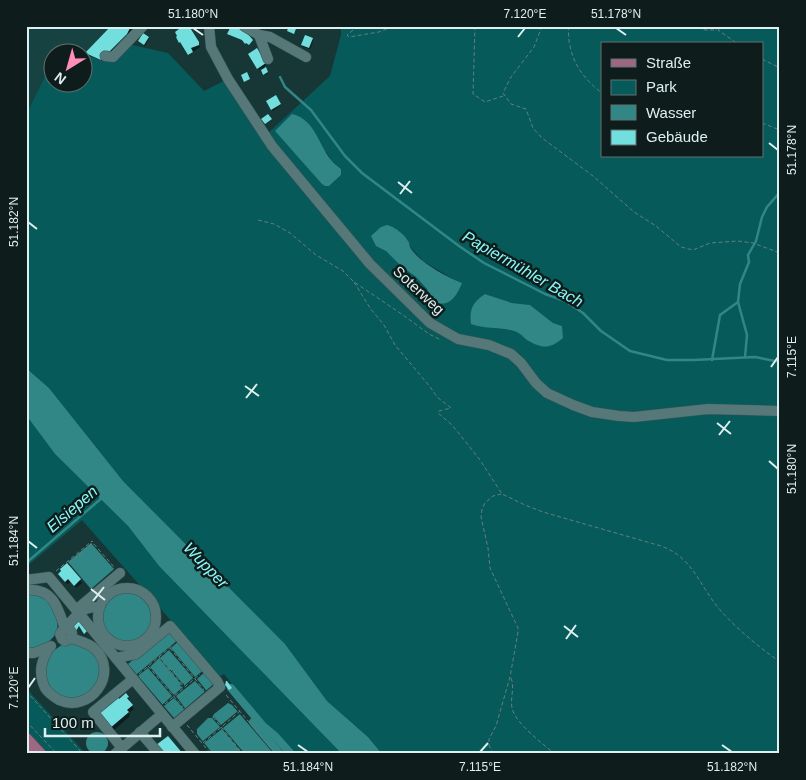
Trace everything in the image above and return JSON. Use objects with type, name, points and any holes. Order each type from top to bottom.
[{"type":"main road","points":[[26,739],[40,754]]},
{"type":"street","points":[[105,56],[113,58],[142,26]]},
{"type":"street","name":"Soterweg","points":[[209,26],[211,47],[228,78],[268,141],[370,264],[430,323],[458,339],[489,345],[505,352],[521,363],[536,383],[547,393],[592,412],[634,417],[708,408],[780,411]]},
{"type":"street","points":[[244,26],[258,35],[270,37],[306,57]]},
{"type":"street","points":[[258,35],[268,59]]},
{"type":"street","points":[[26,653],[34,653],[49,648],[66,635],[68,623],[78,611],[120,573]]},
{"type":"street","points":[[26,580],[48,577],[116,658],[135,677],[195,754]]},
{"type":"street","points":[[122,589],[131,589],[140,592],[154,606],[156,615],[155,625],[145,641],[136,645],[118,645],[104,634],[100,626],[98,616],[100,607],[112,593],[122,589]]},
{"type":"street","points":[[26,590],[39,591],[49,596],[57,604],[66,635]]},
{"type":"street","points":[[78,611],[90,607],[100,607]]},
{"type":"street","points":[[116,658],[136,654],[170,626],[217,681],[220,687],[183,713],[172,726]]},
{"type":"street","points":[[49,648],[42,662],[40,672],[42,682],[47,691],[54,698],[64,702],[84,701],[93,696],[104,678],[101,657],[94,648],[85,642],[66,635]]},
{"type":"street","points":[[135,677],[93,712],[117,752],[162,710]]},
{"type":"street","points":[[140,732],[159,754]]},
{"type":"path","points":[[358,26],[347,35],[349,37],[379,32],[394,26]]},
{"type":"path","points":[[475,26],[473,94],[485,102],[504,96]]},
{"type":"path","points":[[542,26],[534,47],[504,90],[504,96],[511,104],[526,109],[533,128],[542,138],[593,176],[634,212],[656,226],[681,247],[693,250],[710,243],[738,241],[752,243],[780,252]]},
{"type":"path","points":[[568,26],[570,46],[576,63],[585,78],[601,92]]},
{"type":"path","points":[[692,26],[706,30],[718,30],[726,26]]},
{"type":"path","points":[[718,30],[735,42]]},
{"type":"path","points":[[764,59],[780,68]]},
{"type":"path","points":[[764,124],[780,130]]},
{"type":"path","points":[[258,220],[274,224],[290,233],[316,255],[343,271],[354,282],[429,334],[446,342],[458,339]]},
{"type":"path","points":[[354,282],[395,345],[437,397],[451,408],[439,410],[438,413],[452,425],[480,460],[502,494],[533,508],[661,546],[679,554],[726,616],[762,649],[780,662]]},
{"type":"path","points":[[493,754],[489,739],[496,726],[510,677],[518,628],[490,568],[481,517],[485,503],[493,496],[502,494]]},
{"type":"path","points":[[69,563],[93,542]]},
{"type":"path","points":[[93,542],[120,573]]},
{"type":"path","points":[[48,577],[93,542]]},
{"type":"path","points":[[135,677],[174,644]]},
{"type":"path","points":[[169,648],[205,691]]},
{"type":"path","points":[[159,657],[184,687]]},
{"type":"path","points":[[148,666],[174,696],[183,713],[211,754]]},
{"type":"path","points":[[162,710],[174,696],[206,670]]},
{"type":"path","points":[[510,677],[513,686],[512,711],[525,727],[554,754]]},
{"type":"path","points":[[220,687],[276,754]]},
{"type":"path","points":[[26,691],[82,754]]},
{"type":"path","points":[[203,743],[240,711]]},
{"type":"path","points":[[213,717],[243,754]]},
{"type":"path","points":[[26,720],[57,754]]},
{"type":"shaded area","points":[[26,26],[146,26],[132,45],[114,62],[92,56],[92,42],[42,42],[42,82],[26,115]]},
{"type":"green space","points":[[341,26],[780,26],[780,754],[382,754],[368,737],[327,701],[285,644],[123,481],[49,388],[26,368],[26,115],[42,82],[42,92],[92,92],[92,56],[113,62],[132,45],[168,53],[204,91],[228,79],[265,136],[330,76],[341,35]],"holes":[[[275,131],[326,152],[341,169],[341,175],[329,186],[325,186]],[[394,227],[407,240],[411,248],[423,261],[462,283],[434,302],[427,289],[416,277],[401,266],[386,251]],[[485,294],[512,303],[530,305],[553,323],[562,326],[528,340],[516,331],[502,329]]]},
{"type":"green space","points":[[26,415],[55,454],[128,526],[159,566],[342,754],[294,754],[274,730],[268,727],[224,674],[220,676],[82,520],[26,567]]},
{"type":"green space","points":[[26,688],[86,754],[48,754],[26,730]]},
{"type":"water","points":[[292,114],[300,117],[312,127],[327,155],[341,169],[341,175],[329,186],[322,184],[275,131]]},
{"type":"water","points":[[387,225],[396,229],[404,236],[409,242],[411,249],[427,265],[462,283],[452,300],[444,304],[433,302],[427,289],[416,277],[401,266],[386,251],[376,246],[371,236],[381,227]]},
{"type":"water","points":[[485,294],[512,303],[530,305],[553,323],[562,326],[563,338],[550,346],[542,346],[527,340],[516,332],[471,324],[473,306]]},
{"type":"water","name":"Wupper","points":[[26,368],[49,388],[123,481],[285,644],[327,701],[368,737],[382,754],[342,754],[159,566],[128,526],[55,454],[26,415]]},
{"type":"water","points":[[91,543],[114,569],[91,589],[68,562]]},
{"type":"water","points":[[128,591],[138,593],[146,599],[152,607],[154,617],[152,627],[146,635],[138,641],[128,643],[118,641],[110,635],[104,627],[102,617],[104,607],[110,599],[118,593]]},
{"type":"water","points":[[26,593],[34,593],[51,602],[56,616],[57,627],[56,633],[49,641],[38,647],[26,649]]},
{"type":"water","points":[[170,629],[216,682],[174,718],[128,664]]},
{"type":"water","points":[[71,643],[90,649],[100,663],[101,678],[86,697],[64,699],[50,690],[44,675],[49,654],[63,644]]},
{"type":"water","points":[[228,703],[232,705],[274,754],[213,754],[197,734],[197,729]]},
{"type":"water","points":[[97,732],[105,735],[108,743],[105,751],[97,754],[89,751],[86,743],[89,735]]},
{"type":"pier","points":[[179,639],[171,648],[195,677],[205,669],[206,671],[197,679],[206,690],[205,692],[195,681],[176,696],[184,709],[174,698],[164,706],[162,705],[172,696],[148,668],[138,676],[137,674]],"holes":[[[169,650],[193,678],[184,686],[173,670],[170,670],[160,658]],[[159,658],[170,671],[169,673],[171,672],[181,684],[180,686],[183,687],[174,695],[150,667]]]},
{"type":"pier","points":[[238,711],[240,714],[223,728],[245,754],[222,729],[204,743],[203,741],[220,727],[212,718],[214,717],[221,725]]},
{"type":"building","points":[[111,26],[131,26],[127,34],[101,60],[92,56],[92,46]]},
{"type":"building","points":[[183,26],[189,26],[199,42],[199,45],[191,48],[193,52],[188,55],[179,43],[175,32]]},
{"type":"building","points":[[226,26],[234,26],[246,32],[253,40],[249,45],[245,44],[242,40],[227,34],[230,28]]},
{"type":"building","points":[[289,26],[297,26],[294,34],[287,31]]},
{"type":"building","points":[[143,33],[149,37],[144,45],[138,41]]},
{"type":"building","points":[[305,35],[313,38],[309,48],[301,45]]},
{"type":"building","points":[[257,48],[266,63],[257,69],[248,54]]},
{"type":"building","points":[[266,67],[268,72],[263,75],[261,70]]},
{"type":"building","points":[[247,72],[250,79],[244,82],[241,75]]},
{"type":"building","points":[[276,95],[281,104],[271,110],[266,101]]},
{"type":"building","points":[[268,114],[272,119],[265,124],[261,119]]},
{"type":"building","points":[[67,563],[81,579],[74,586],[68,579],[65,582],[58,574],[61,571],[60,569]]},
{"type":"building","points":[[78,619],[87,631],[84,634],[79,626],[76,631],[72,627]]},
{"type":"building","points":[[226,681],[232,688],[229,690],[225,685]]},
{"type":"building","points":[[126,693],[129,697],[127,698],[133,705],[127,710],[129,712],[109,729],[97,715],[118,697],[119,699]]},
{"type":"building","points":[[168,736],[183,754],[163,754],[156,745]]},
{"type":"waterway","name":"Papiermühler Bach","points":[[280,77],[285,87],[311,110],[345,156],[362,173],[484,263],[545,294],[565,301],[583,313],[601,331],[630,351],[667,360],[755,357],[780,362]]},
{"type":"waterway","points":[[712,360],[720,315],[738,302],[740,284],[749,262],[748,255],[756,241],[762,217],[767,207],[780,192]]},
{"type":"waterway","points":[[738,302],[747,335],[745,357]]},
{"type":"waterway","name":"Elsiepen","points":[[26,563],[103,497]]},
{"type":"waterway","points":[[231,688],[263,726],[291,754]]},
{"type":"waterway","points":[[253,722],[280,754]]}]
